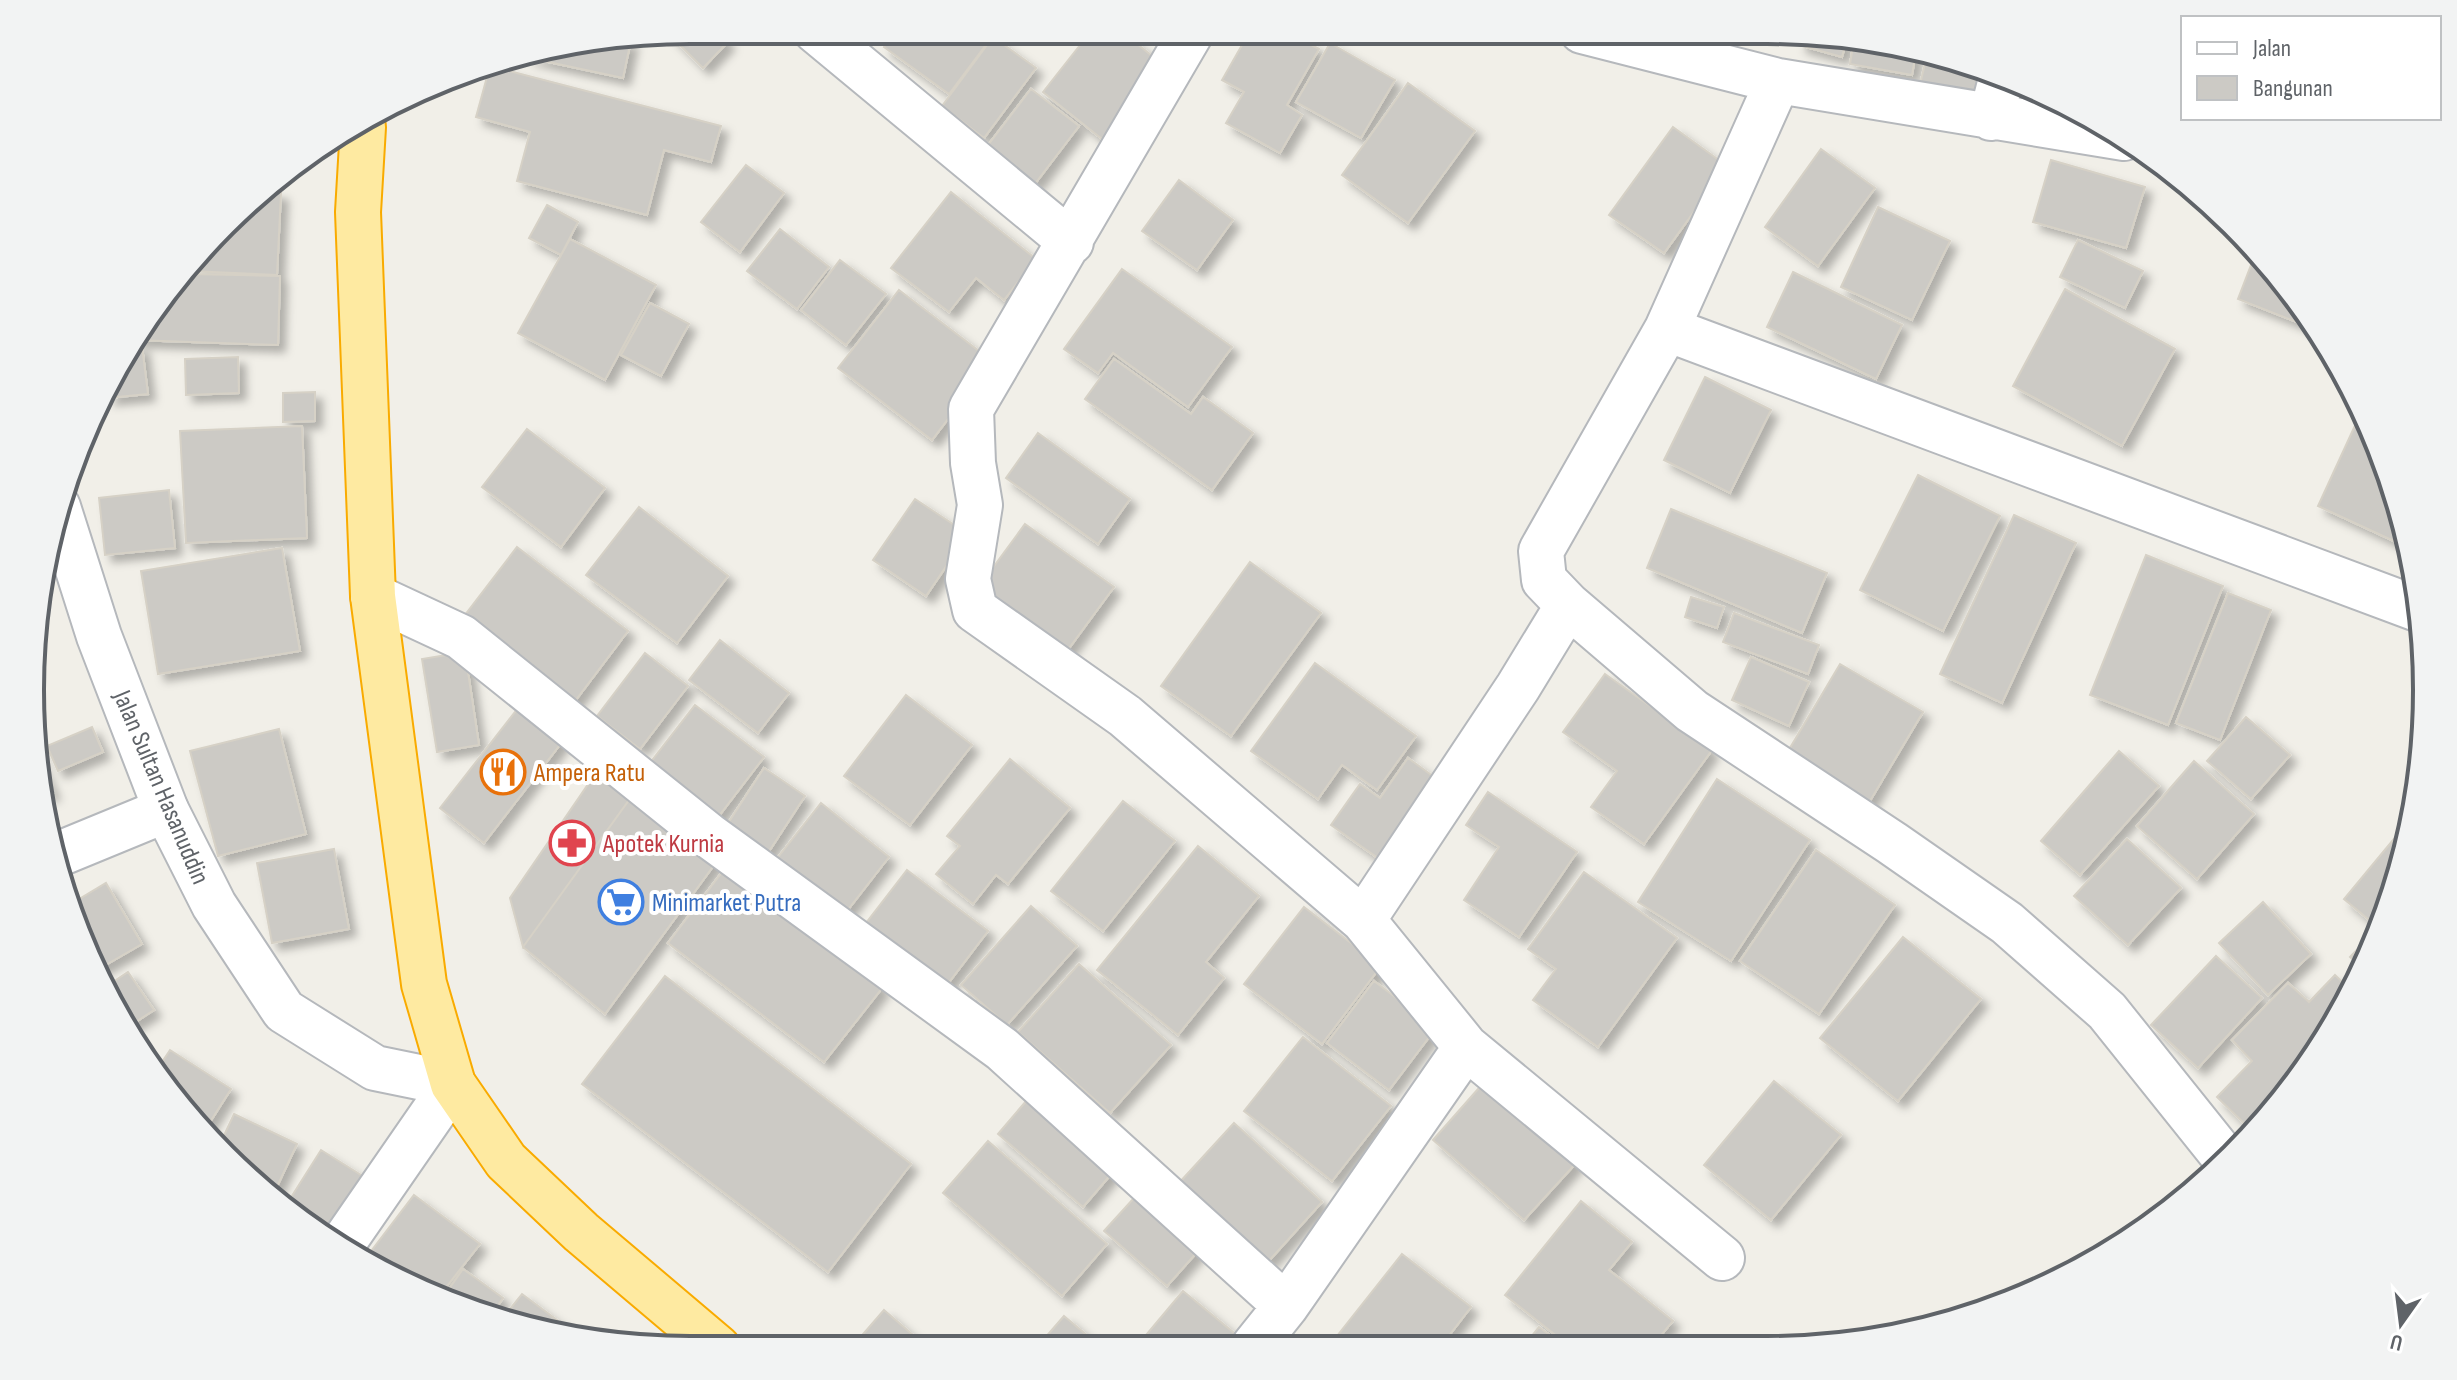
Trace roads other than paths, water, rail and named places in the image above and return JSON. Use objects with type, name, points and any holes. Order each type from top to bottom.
[{"type":"highway","points":[[363,134],[358,212],[373,596],[424,984],[453,1084],[506,1161],[581,1232],[704,1336]]},
{"type":"street","points":[[832,44],[1071,242]]},
{"type":"street","points":[[1185,44],[971,409],[973,463],[980,505],[968,579],[975,610],[1125,716],[1363,920],[1466,1047],[1722,1258]]},
{"type":"street","points":[[1633,44],[1778,81],[2094,134]]},
{"type":"street","points":[[1778,81],[1667,329],[1541,551],[1544,580],[1568,605],[1692,711],[2007,923],[2107,1011],[2219,1151]]},
{"type":"street","points":[[1991,118],[1999,87]]},
{"type":"street","points":[[1667,329],[2407,605]]},
{"type":"street","name":"Jalan Sultan Hasanuddin","points":[[65,528],[99,636],[166,810],[214,905],[284,1011],[375,1068],[453,1084]]},
{"type":"street","points":[[373,596],[461,637],[708,835],[1002,1049],[1286,1306]]},
{"type":"street","points":[[1363,920],[1518,687],[1568,605]]},
{"type":"street","points":[[65,852],[166,810]]},
{"type":"street","points":[[1262,1336],[1466,1047]]},
{"type":"street","points":[[347,1237],[453,1084]]},
{"type":"place","name":"Ampera Ratu","points":[[503,772]]},
{"type":"place","name":"Apotek Kurnia","points":[[572,843]]},
{"type":"place","name":"Minimarket Putra","points":[[621,902]]}]
